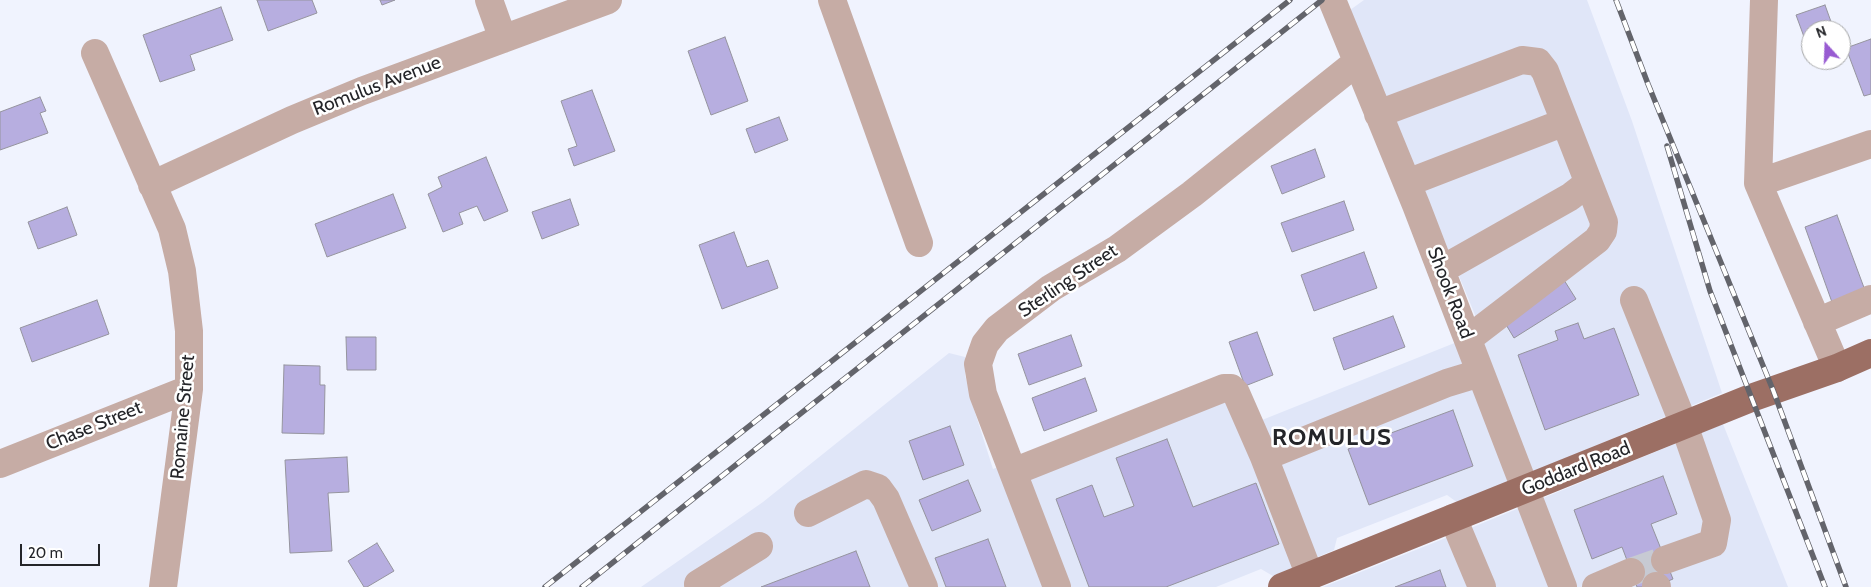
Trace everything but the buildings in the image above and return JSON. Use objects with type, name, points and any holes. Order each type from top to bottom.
[{"type":"main road","name":"Goddard Road","points":[[1282,587],[1751,398],[1870,358]]},
{"type":"street","points":[[489,0],[503,38]]},
{"type":"street","name":"Romulus Avenue","points":[[152,185],[292,120],[503,38],[608,0]]},
{"type":"street","points":[[832,0],[919,243]]},
{"type":"street","name":"Shook Road","points":[[1332,0],[1407,183],[1563,587]]},
{"type":"street","points":[[1764,0],[1758,183],[1837,368]]},
{"type":"street","name":"Romaine Street","points":[[95,53],[172,228],[182,271],[189,332],[189,389],[163,587]]},
{"type":"street","points":[[1378,114],[1522,60],[1538,62],[1545,71],[1604,222],[1604,231],[1597,240],[1468,339]]},
{"type":"street","name":"Sterling Street","points":[[1057,587],[983,394],[978,364],[985,344],[997,329],[1051,288],[1117,249],[1192,194],[1358,62]]},
{"type":"street","points":[[1407,183],[1565,122]]},
{"type":"street","points":[[1758,183],[1871,144]]},
{"type":"street","points":[[1441,270],[1570,197],[1588,183]]},
{"type":"street","points":[[1817,322],[1871,299]]},
{"type":"street","points":[[1634,300],[1684,425],[1717,520],[1713,543],[1666,560]]},
{"type":"street","points":[[1264,457],[1447,383],[1480,373]]},
{"type":"street","points":[[1013,472],[1224,388],[1231,388],[1236,393],[1264,457],[1310,576]]},
{"type":"street","name":"Chase Street","points":[[0,464],[189,389]]},
{"type":"street","points":[[808,513],[866,484],[878,488],[886,499],[924,587]]},
{"type":"street","points":[[1453,518],[1482,587]]},
{"type":"street","points":[[700,587],[698,584],[759,546]]},
{"type":"street","points":[[1596,587],[1631,572]]},
{"type":"shaded area","points":[[1364,0],[1587,0],[1632,121],[1722,393],[1458,503],[1447,495],[1337,538],[1334,550],[1273,576],[1261,569],[1216,587],[641,587],[763,502],[949,353],[965,357],[965,375],[993,469],[1237,375],[1257,422],[1482,332],[1350,10]]},
{"type":"shaded area","points":[[1723,424],[1788,587],[1323,587],[1473,527]]},
{"type":"tunnel","points":[[1631,572],[1665,560]]},
{"type":"railway","points":[[545,587],[1290,0]]},
{"type":"railway","points":[[582,587],[1322,0]]},
{"type":"railway","points":[[1616,0],[1648,84],[1773,390],[1846,587]]},
{"type":"railway","points":[[1667,146],[1710,291],[1825,587]]},
{"type":"district","name":"ROMULUS","points":[[1332,438]]}]
